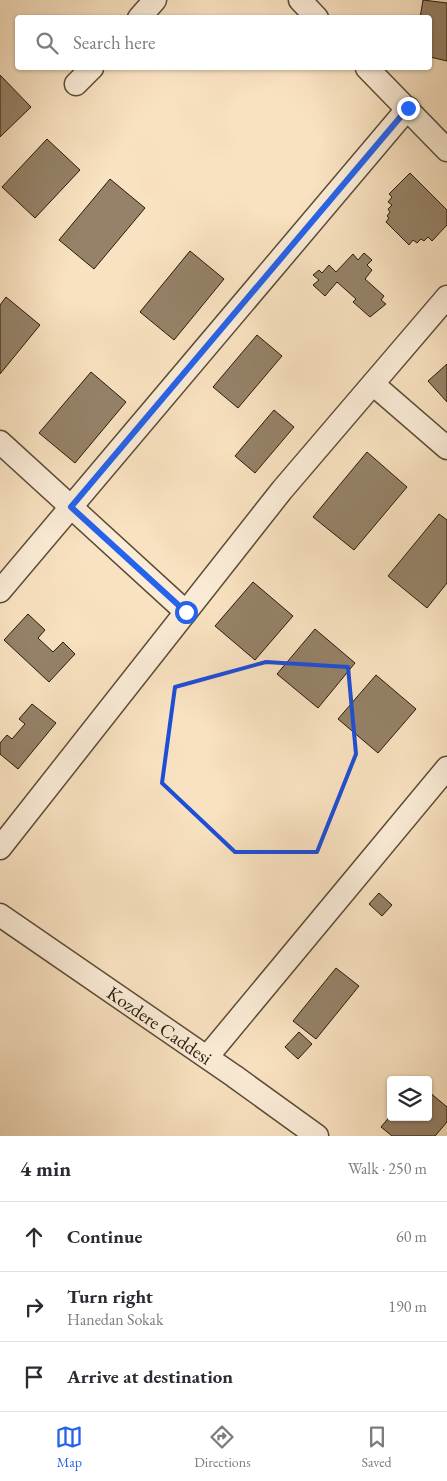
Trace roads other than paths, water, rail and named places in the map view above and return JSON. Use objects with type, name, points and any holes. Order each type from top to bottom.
[{"type":"street","points":[[142,15],[155,0]]},
{"type":"street","points":[[300,0],[314,15]]},
{"type":"street","points":[[76,84],[90,70]]},
{"type":"street","points":[[369,70],[447,150]]},
{"type":"street","points":[[0,591],[408,108]]},
{"type":"street","points":[[0,848],[282,490],[447,297]]},
{"type":"street","points":[[373,384],[447,448]]},
{"type":"street","points":[[0,442],[186,612]]},
{"type":"street","points":[[208,1058],[447,768]]},
{"type":"street","name":"Kozdere Caddesi","points":[[0,915],[208,1058],[317,1136]]}]
